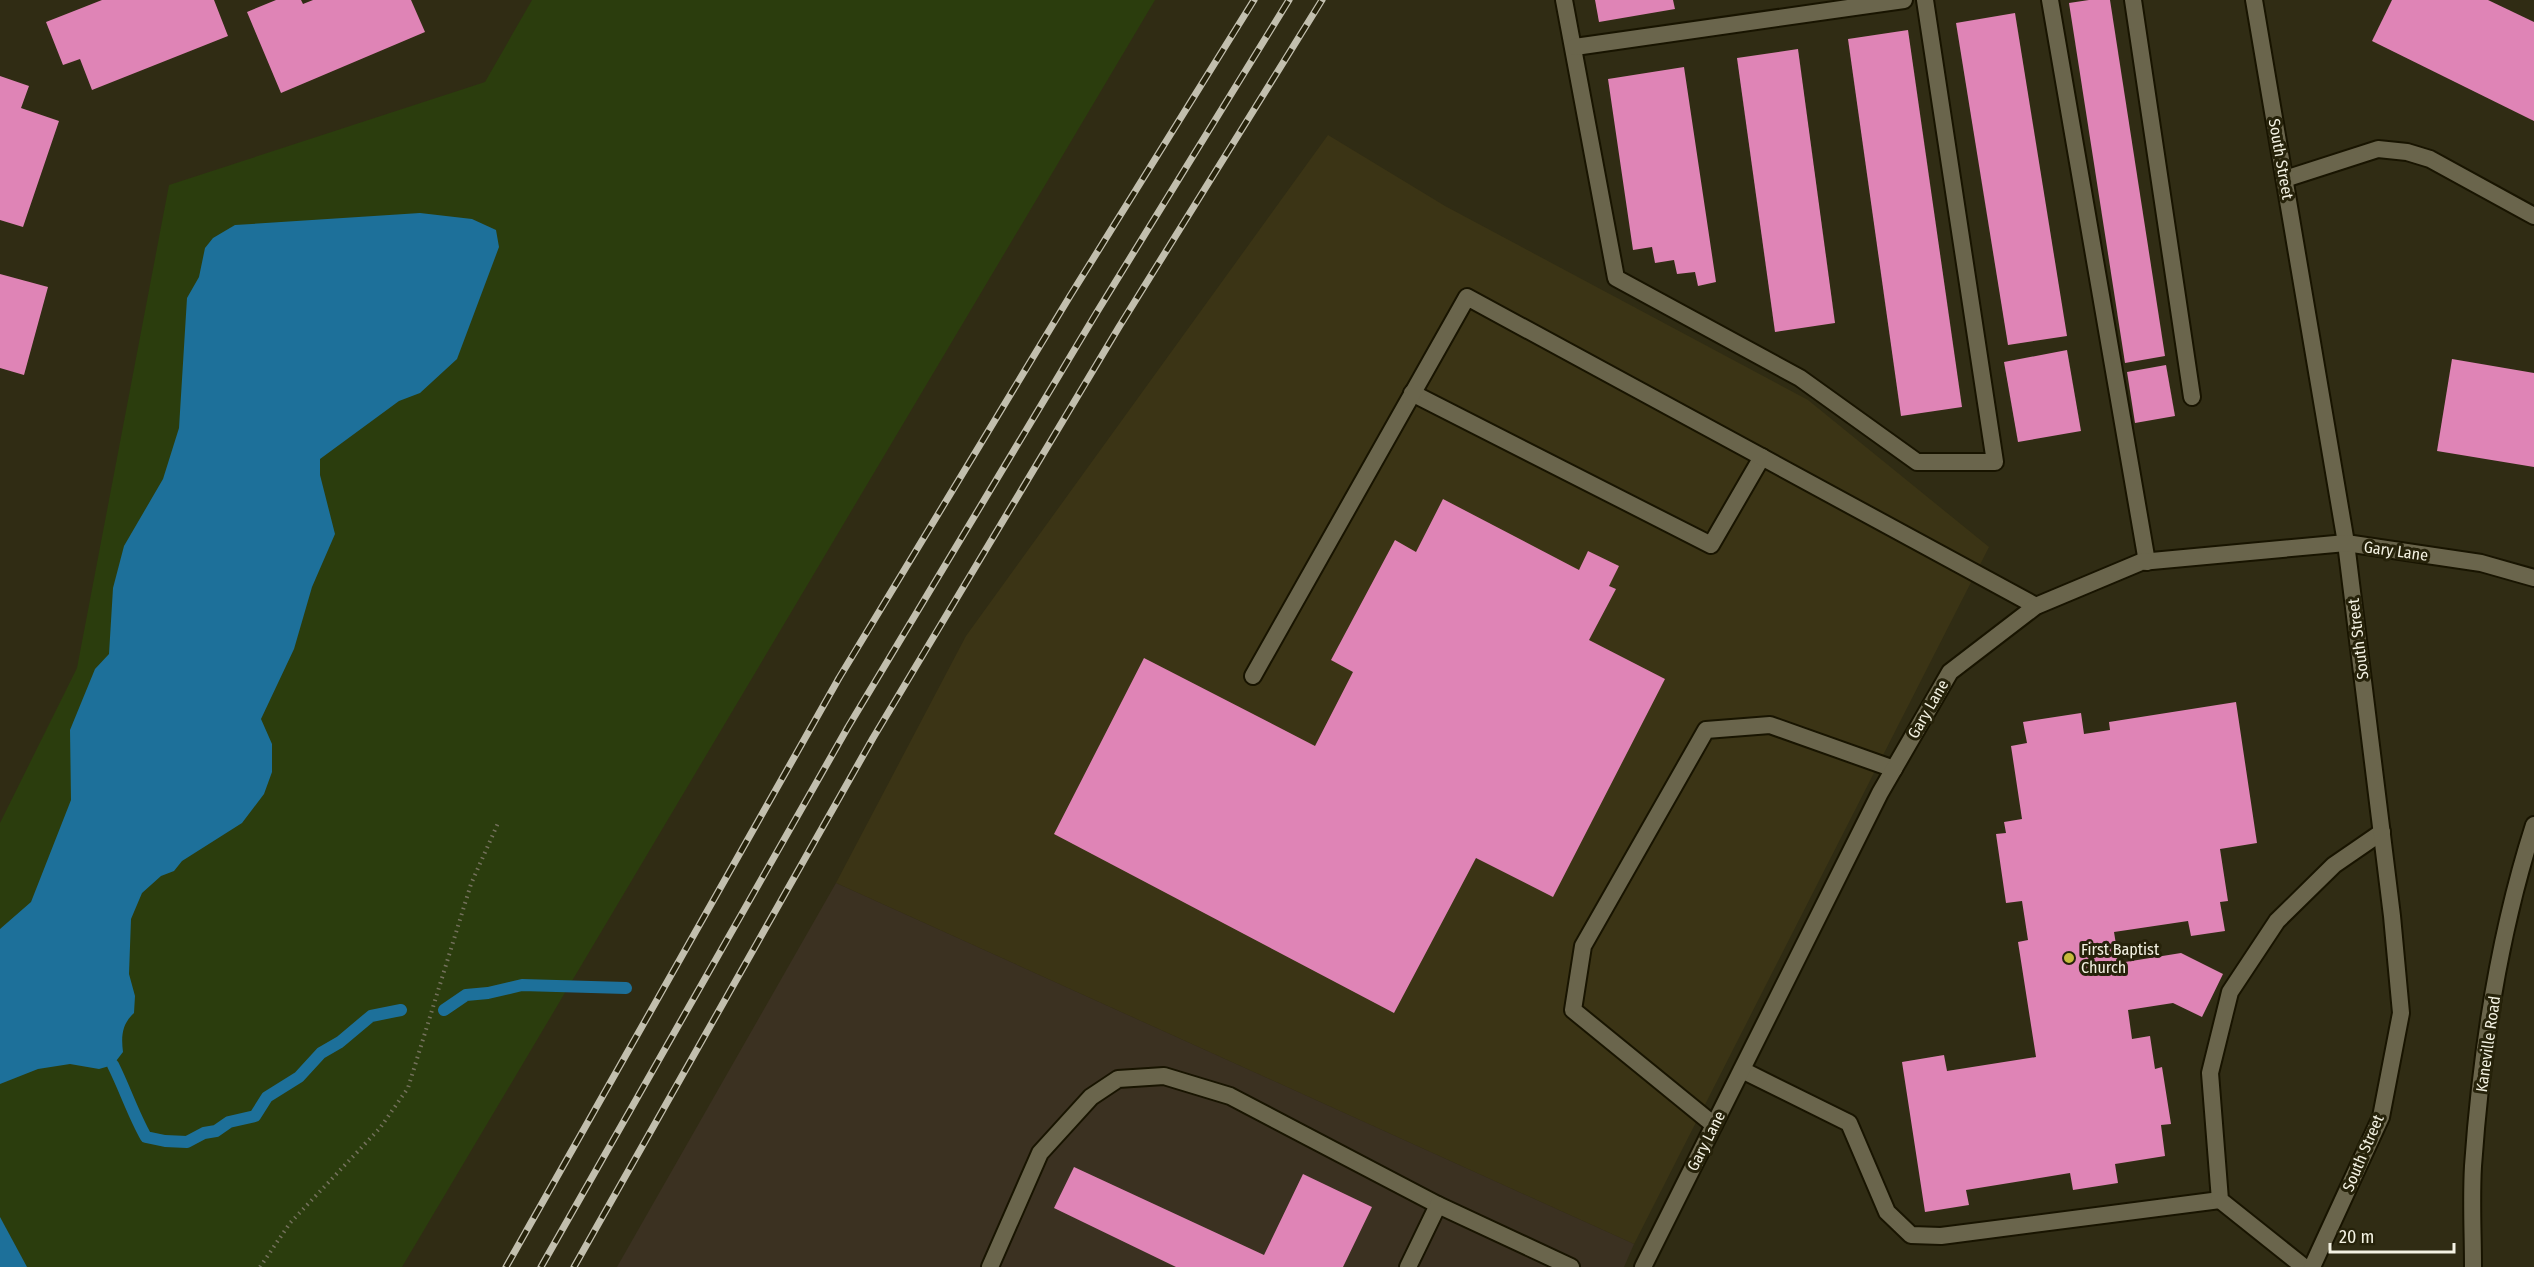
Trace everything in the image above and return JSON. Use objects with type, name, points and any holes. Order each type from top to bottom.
[{"type":"street","points":[[1564,0],[1575,47],[1616,278],[1800,378],[1917,462],[1995,462],[1925,0]]},
{"type":"street","points":[[1575,47],[1904,0]]},
{"type":"street","points":[[2050,0],[2147,562]]},
{"type":"street","points":[[2133,0],[2192,397]]},
{"type":"street","name":"South Street","points":[[2254,0],[2346,543],[2382,832],[2401,1013],[2381,1117],[2312,1267]]},
{"type":"street","points":[[2285,178],[2378,148],[2407,152],[2430,159],[2534,216]]},
{"type":"street","points":[[1253,676],[1467,297],[2036,606]]},
{"type":"street","points":[[1412,393],[1711,545],[1762,457]]},
{"type":"street","name":"Gary Lane","points":[[1643,1267],[1894,769],[1950,672],[2036,606],[2147,562],[2346,543],[2481,563],[2534,578]]},
{"type":"street","points":[[1714,1125],[1573,1010],[1583,946],[1706,730],[1770,725],[1894,769]]},
{"type":"street","name":"Kaneville Road","points":[[2473,1267],[2473,1168],[2483,1070],[2499,969],[2521,866],[2534,825]]},
{"type":"street","points":[[2220,1200],[2210,1073],[2230,992],[2277,921],[2334,865],[2382,832]]},
{"type":"street","points":[[1742,1070],[1849,1123],[1887,1212],[1911,1235],[1941,1236],[2220,1200],[2304,1267]]},
{"type":"street","points":[[990,1267],[1040,1153],[1091,1097],[1118,1079],[1164,1076],[1230,1096],[1438,1205],[1571,1267]]},
{"type":"street","points":[[1408,1267],[1438,1205]]},
{"type":"path","points":[[260,1267],[290,1223],[380,1128],[408,1088],[471,884],[498,823]]},
{"type":"shaded area","points":[[1328,135],[1445,206],[1808,400],[1989,547],[1634,1244],[836,883],[966,636]]},
{"type":"shaded area","points":[[836,883],[1634,1244],[1624,1267],[617,1267]]},
{"type":"green space","points":[[532,0],[1155,0],[402,1267],[0,1267],[0,823],[77,668],[169,185],[485,82]]},
{"type":"water","points":[[420,213],[472,219],[496,230],[499,247],[457,359],[420,393],[399,401],[320,459],[320,475],[335,534],[312,587],[294,649],[261,719],[272,744],[272,772],[264,794],[242,823],[182,861],[174,871],[161,876],[142,893],[131,919],[129,974],[135,996],[134,1013],[127,1021],[123,1031],[123,1052],[113,1065],[99,1069],[70,1064],[38,1069],[0,1084],[0,929],[31,902],[71,800],[70,730],[95,669],[109,654],[113,588],[124,546],[163,479],[179,428],[187,298],[199,277],[205,248],[213,238],[235,225]]},
{"type":"water","points":[[0,1217],[27,1267],[0,1267]]},
{"type":"building","points":[[102,0],[214,0],[228,36],[92,90],[80,59],[63,65],[46,22]]},
{"type":"building","points":[[276,0],[301,0],[303,4],[313,0],[411,0],[425,32],[281,93],[247,12]]},
{"type":"building","points":[[1595,0],[1673,0],[1675,9],[1599,22]]},
{"type":"building","points":[[2110,0],[2165,356],[2125,363],[2069,3]]},
{"type":"building","points":[[2392,0],[2488,0],[2534,22],[2534,121],[2372,41]]},
{"type":"building","points":[[2015,13],[2067,336],[2008,345],[1956,23]]},
{"type":"building","points":[[1908,30],[1962,407],[1901,416],[1848,39]]},
{"type":"building","points":[[1798,49],[1835,323],[1775,332],[1737,58]]},
{"type":"building","points":[[1684,67],[1716,282],[1698,286],[1695,272],[1677,274],[1674,260],[1655,263],[1652,247],[1633,250],[1608,79]]},
{"type":"building","points":[[0,76],[29,86],[21,108],[59,121],[23,227],[0,220]]},
{"type":"building","points":[[0,274],[48,287],[24,375],[0,368]]},
{"type":"building","points":[[2067,350],[2081,431],[2018,442],[2004,362]]},
{"type":"building","points":[[2452,359],[2534,373],[2534,467],[2437,451]]},
{"type":"building","points":[[2166,365],[2175,416],[2135,423],[2127,372]]},
{"type":"building","points":[[1443,499],[1579,570],[1588,551],[1619,566],[1609,586],[1616,589],[1589,640],[1665,679],[1553,897],[1476,858],[1394,1013],[1054,834],[1144,658],[1315,746],[1353,672],[1331,660],[1395,540],[1416,552]]},
{"type":"building","name":"First Baptist Church","points":[[2236,702],[2257,843],[2220,849],[2228,901],[2220,902],[2225,931],[2191,936],[2188,921],[2114,932],[2119,963],[2181,953],[2223,974],[2202,1017],[2173,1003],[2128,1010],[2132,1039],[2150,1036],[2155,1069],[2162,1067],[2171,1124],[2161,1125],[2165,1156],[2115,1164],[2118,1183],[2073,1190],[2070,1173],[1966,1190],[1969,1205],[1925,1212],[1902,1062],[1944,1055],[1947,1071],[2036,1057],[2018,942],[2028,940],[2022,901],[2006,903],[1996,834],[2006,833],[2004,822],[2022,819],[2011,746],[2027,743],[2023,722],[2081,713],[2084,734],[2110,730],[2109,722]]},
{"type":"building","points":[[1074,1167],[1264,1255],[1303,1174],[1372,1207],[1343,1267],[1176,1267],[1054,1208]]},
{"type":"waterway","points":[[444,1010],[466,995],[488,993],[522,985],[626,988]]},
{"type":"waterway","points":[[113,1065],[146,1137],[187,1142],[204,1133],[216,1131],[229,1122],[255,1116],[267,1097],[299,1077],[321,1053],[340,1042],[371,1016],[401,1010]]},
{"type":"railway","points":[[506,1267],[839,678],[1070,296],[1254,0]]},
{"type":"railway","points":[[541,1267],[848,727],[1097,312],[1289,0]]},
{"type":"railway","points":[[574,1267],[873,738],[1119,327],[1322,0]]},
{"type":"place","name":"First Baptist Church","points":[[2069,958]]}]
